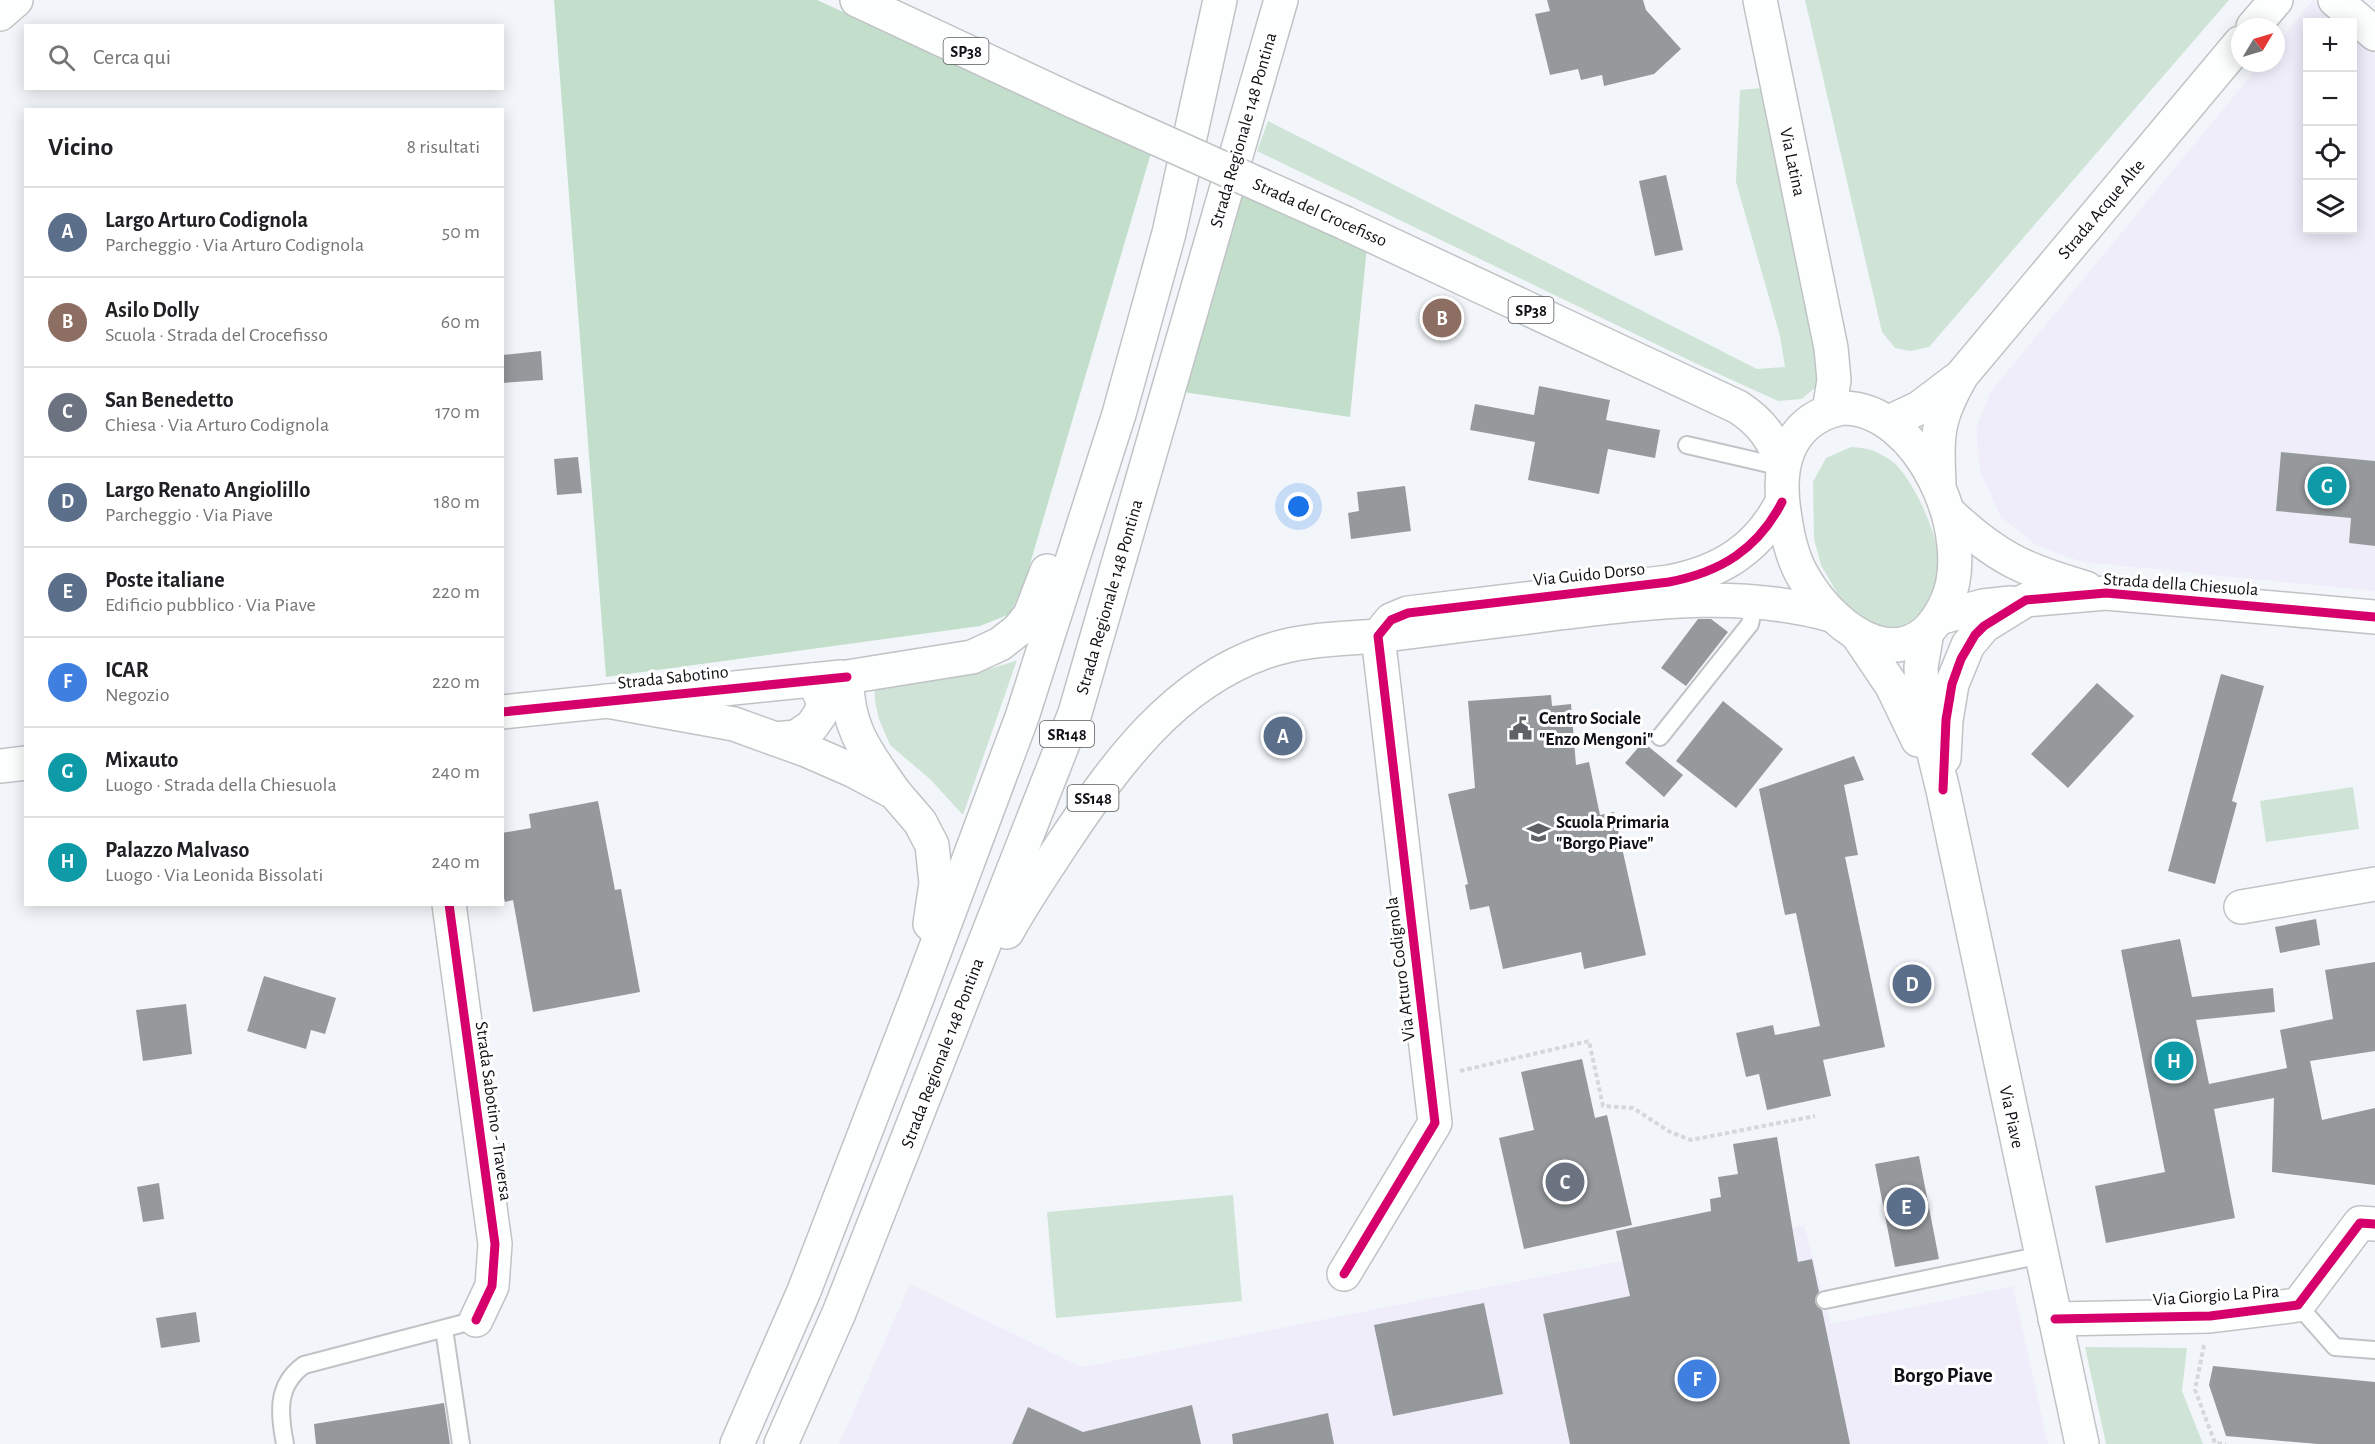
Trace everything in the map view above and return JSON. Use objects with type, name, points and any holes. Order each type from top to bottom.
[{"type":"main road","points":[[0,14],[16,0]]},
{"type":"main road","name":"Strada del Crocefisso","points":[[857,0],[1075,102],[1345,223],[1717,397],[1747,413],[1766,430],[1779,453],[1782,467]]},
{"type":"main road","name":"SR148","points":[[737,1444],[804,1291],[1022,717],[1119,414],[1169,233],[1220,0]]},
{"type":"main road","name":"Strada Regionale 148 Pontina","points":[[781,1444],[839,1313],[1075,713],[1281,0]]},
{"type":"main road","name":"Via Latina","points":[[1760,0],[1826,325],[1834,381],[1820,416]]},
{"type":"main road","points":[[2261,18],[2276,0]]},
{"type":"main road","points":[[2335,0],[2375,34]]},
{"type":"main road","name":"Strada Acque Alte","points":[[1944,499],[1938,429],[1945,405],[1962,375],[2231,54]]},
{"type":"main road","name":"Via Latina","points":[[1826,325],[1852,376],[1882,418]]},
{"type":"main road","name":"Strada Acque Alte","points":[[1882,418],[1919,408],[1962,375]]},
{"type":"main road","name":"Strada del Crocefisso","points":[[1717,397],[1768,413],[1820,416]]},
{"type":"main road","points":[[1855,408],[1882,418],[1915,451],[1944,499],[1955,546],[1951,592],[1933,625],[1913,641],[1896,647],[1870,641],[1831,615],[1809,586],[1797,564],[1789,540],[1782,502],[1782,467],[1794,439],[1820,416],[1855,408]]},
{"type":"main road","name":"Strada Sabotino","points":[[504,712],[847,676],[972,657],[1000,644],[1018,630],[1035,606],[1074,499],[1119,414]]},
{"type":"main road","name":"Strada della Chiesuola","points":[[1944,499],[1980,541],[2021,567],[2106,593]]},
{"type":"main road","name":"Via Guido Dorso","points":[[1378,636],[1391,620],[1408,613],[1669,582],[1700,574],[1725,562],[1754,543],[1772,521],[1782,502]]},
{"type":"main road","name":"Strada della Chiesuola","points":[[1933,625],[1983,606],[2106,593],[2375,617]]},
{"type":"main road","name":"Via Guido Dorso","points":[[1378,636],[1662,602],[1722,599],[1790,605],[1831,615]]},
{"type":"main road","name":"Strada della Chiesuola","points":[[1943,789],[1946,720],[1952,684],[1961,659],[1975,635],[1984,626],[2026,600]]},
{"type":"main road","name":"Via Piave","points":[[1933,625],[1921,667],[1925,717],[1943,789],[2082,1444]]},
{"type":"main road","name":"Via Piave","points":[[1857,634],[1896,695],[1943,789]]},
{"type":"main road","name":"SS148","points":[[925,1098],[1020,907],[1103,784],[1150,728],[1190,693],[1232,666],[1251,657],[1290,645],[1378,636]]},
{"type":"main road","name":"Via Arturo Codignola","points":[[1344,1274],[1435,1123],[1378,636]]},
{"type":"main road","points":[[847,676],[848,703],[854,729],[867,754],[895,793],[920,822],[932,845],[936,865],[936,883],[917,998]]},
{"type":"main road","points":[[775,739],[796,737],[812,726],[820,713],[823,700],[813,680]]},
{"type":"main road","points":[[608,701],[734,724],[854,771],[895,793]]},
{"type":"main road","points":[[0,766],[24,763]]},
{"type":"main road","points":[[2241,907],[2375,884]]},
{"type":"main road","name":"Strada Sabotino - Traversa","points":[[449,906],[495,1244],[492,1286],[476,1320]]},
{"type":"main road","name":"Via Giorgio La Pira","points":[[2055,1318],[2210,1316],[2298,1305],[2360,1223],[2375,1224]]},
{"type":"lane","points":[[1687,445],[1782,467]]},
{"type":"lane","points":[[1660,737],[1750,624],[1755,601]]},
{"type":"lane","points":[[1825,1300],[2042,1255]]},
{"type":"lane","name":"Via Giorgio La Pira","points":[[2298,1305],[2336,1347],[2375,1350]]},
{"type":"lane","points":[[285,1444],[280,1418],[281,1397],[285,1385],[296,1370],[314,1361],[476,1320]]},
{"type":"lane","points":[[444,1329],[461,1444]]},
{"type":"path","points":[[1430,1077],[1589,1041],[1603,1107],[1633,1108],[1671,1132],[1691,1140],[1815,1116]]},
{"type":"path","points":[[2210,1316],[2195,1390],[2215,1443],[2226,1444]]},
{"type":"shaded area","points":[[2313,0],[2338,18],[2303,18],[2303,234],[2357,234],[2357,33],[2375,48],[2375,461],[2282,452],[2276,511],[2351,518],[2349,543],[2375,546],[2375,591],[2082,562],[2037,546],[2001,517],[1980,472],[1976,428],[1991,391],[2254,72],[2285,72],[2285,34]]},
{"type":"shaded area","points":[[1804,1225],[1831,1324],[2013,1286],[2048,1444],[839,1444],[910,1284],[1082,1367]]},
{"type":"green space","points":[[554,0],[817,0],[1151,153],[1025,581],[1010,614],[980,626],[606,677]]},
{"type":"green space","points":[[1805,0],[2229,0],[1929,347],[1911,351],[1895,348],[1882,332]]},
{"type":"green space","points":[[1762,88],[1820,344],[1818,385],[1802,399],[1778,401],[1257,151],[1268,121],[1757,369],[1785,367],[1780,336],[1736,182],[1740,90]]},
{"type":"green space","points":[[1237,194],[1367,247],[1350,417],[1183,392]]},
{"type":"green space","points":[[1851,447],[1878,453],[1902,471],[1927,516],[1938,551],[1939,579],[1923,617],[1897,629],[1871,628],[1848,612],[1821,565],[1814,539],[1813,482],[1826,458]]},
{"type":"green space","points":[[1017,660],[963,815],[931,780],[890,745],[879,719],[874,680],[965,673]]},
{"type":"green space","points":[[2353,787],[2359,829],[2266,842],[2260,801]]},
{"type":"green space","points":[[1233,1195],[1242,1301],[1056,1318],[1047,1212]]},
{"type":"green space","points":[[2085,1347],[2187,1348],[2182,1391],[2203,1444],[2106,1444]]},
{"type":"building","points":[[1547,0],[1643,0],[1646,10],[1681,49],[1654,74],[1604,86],[1602,75],[1581,80],[1578,69],[1550,75],[1535,14],[1550,11]]},
{"type":"building","points":[[1666,175],[1683,250],[1655,256],[1639,181]]},
{"type":"building","points":[[541,351],[543,380],[504,383],[504,355]]},
{"type":"building","points":[[1539,386],[1610,400],[1606,420],[1660,430],[1655,458],[1608,449],[1599,494],[1528,480],[1535,442],[1470,430],[1475,404],[1534,415]]},
{"type":"building","points":[[2281,452],[2375,461],[2375,546],[2349,543],[2351,518],[2276,511]]},
{"type":"building","points":[[578,457],[582,493],[557,495],[554,459]]},
{"type":"building","points":[[1405,486],[1411,531],[1351,539],[1348,513],[1359,511],[1357,492]]},
{"type":"building","points":[[1698,619],[1711,619],[1728,632],[1686,686],[1661,668]]},
{"type":"building","points":[[2221,674],[2264,686],[2232,801],[2237,803],[2215,884],[2168,871]]},
{"type":"building","points":[[2097,683],[2134,716],[2068,788],[2031,754]]},
{"type":"building","points":[[1551,695],[1552,706],[1571,704],[1576,765],[1589,762],[1600,815],[1614,812],[1646,955],[1584,969],[1581,952],[1503,969],[1489,906],[1470,910],[1465,885],[1468,884],[1448,794],[1475,788],[1468,701]]},
{"type":"building","points":[[1723,701],[1783,749],[1736,808],[1676,761]]},
{"type":"building","points":[[1643,742],[1683,775],[1664,797],[1625,763]]},
{"type":"building","points":[[1854,756],[1864,780],[1844,785],[1858,855],[1845,857],[1885,1047],[1823,1060],[1831,1096],[1767,1110],[1759,1074],[1746,1077],[1736,1033],[1773,1025],[1775,1035],[1820,1026],[1796,913],[1785,915],[1759,789]]},
{"type":"building","points":[[598,801],[615,890],[621,889],[640,992],[533,1012],[513,900],[505,902],[504,898],[504,833],[531,828],[529,814]]},
{"type":"building","points":[[2316,919],[2320,945],[2280,953],[2275,927]]},
{"type":"building","points":[[2180,939],[2192,997],[2273,988],[2275,1012],[2196,1020],[2209,1084],[2287,1068],[2280,1030],[2333,1019],[2325,970],[2375,962],[2375,1051],[2310,1061],[2322,1120],[2375,1108],[2375,1185],[2272,1172],[2274,1098],[2214,1109],[2235,1218],[2106,1243],[2095,1186],[2165,1172],[2121,950]]},
{"type":"building","points":[[264,976],[336,998],[325,1034],[311,1030],[306,1049],[247,1031]]},
{"type":"building","points":[[186,1004],[192,1054],[143,1061],[136,1010]]},
{"type":"building","points":[[1582,1059],[1595,1118],[1607,1115],[1632,1225],[1524,1249],[1499,1138],[1534,1130],[1521,1072]]},
{"type":"building","points":[[1777,1137],[1798,1262],[1812,1259],[1819,1292],[1815,1302],[1822,1310],[1850,1444],[1570,1444],[1543,1314],[1630,1296],[1616,1231],[1711,1211],[1710,1199],[1721,1197],[1718,1177],[1738,1174],[1733,1144]]},
{"type":"building","points":[[1919,1156],[1939,1259],[1895,1267],[1875,1164]]},
{"type":"building","points":[[159,1183],[164,1219],[143,1222],[137,1187]]},
{"type":"building","points":[[1484,1303],[1503,1394],[1393,1416],[1374,1325]]},
{"type":"building","points":[[196,1312],[200,1342],[161,1348],[156,1318]]},
{"type":"building","points":[[2213,1366],[2375,1382],[2375,1444],[2318,1444],[2226,1436],[2209,1385]]},
{"type":"building","points":[[444,1403],[450,1444],[316,1444],[314,1424]]},
{"type":"building","points":[[1192,1405],[1201,1444],[1012,1444],[1028,1407],[1083,1432]]},
{"type":"building","points":[[1328,1413],[1334,1444],[1233,1444],[1232,1434]]},
{"type":"cycle path","points":[[1344,1274],[1435,1123],[1378,636],[1391,620],[1408,613],[1688,578],[1721,565],[1736,556],[1762,533],[1782,502]]},
{"type":"cycle path","points":[[1943,790],[1946,720],[1952,684],[1961,659],[1975,635],[1984,626],[2026,600],[2106,593],[2375,617]]},
{"type":"cycle path","points":[[504,712],[847,677]]},
{"type":"cycle path","points":[[449,906],[495,1244],[492,1286],[476,1320]]},
{"type":"cycle path","points":[[2055,1319],[2210,1316],[2298,1305],[2360,1223],[2375,1224]]},
{"type":"place","name":"Asilo Dolly","points":[[1442,318]]},
{"type":"place","name":"Mixauto","points":[[2327,486]]},
{"type":"place","name":"Centro Sociale \"Enzo Mengoni\"","points":[[1521,728]]},
{"type":"place","name":"Largo Arturo Codignola","points":[[1283,736]]},
{"type":"place","name":"Scuola Primaria \"Borgo Piave\"","points":[[1538,832]]},
{"type":"place","name":"Largo Renato Angiolillo","points":[[1912,984]]},
{"type":"place","name":"Palazzo Malvaso","points":[[2174,1061]]},
{"type":"place","name":"San Benedetto","points":[[1565,1182]]},
{"type":"place","name":"Poste italiane","points":[[1906,1207]]},
{"type":"place","name":"ICAR","points":[[1697,1379]]},
{"type":"district","name":"Borgo Piave","points":[[1943,1375]]}]
